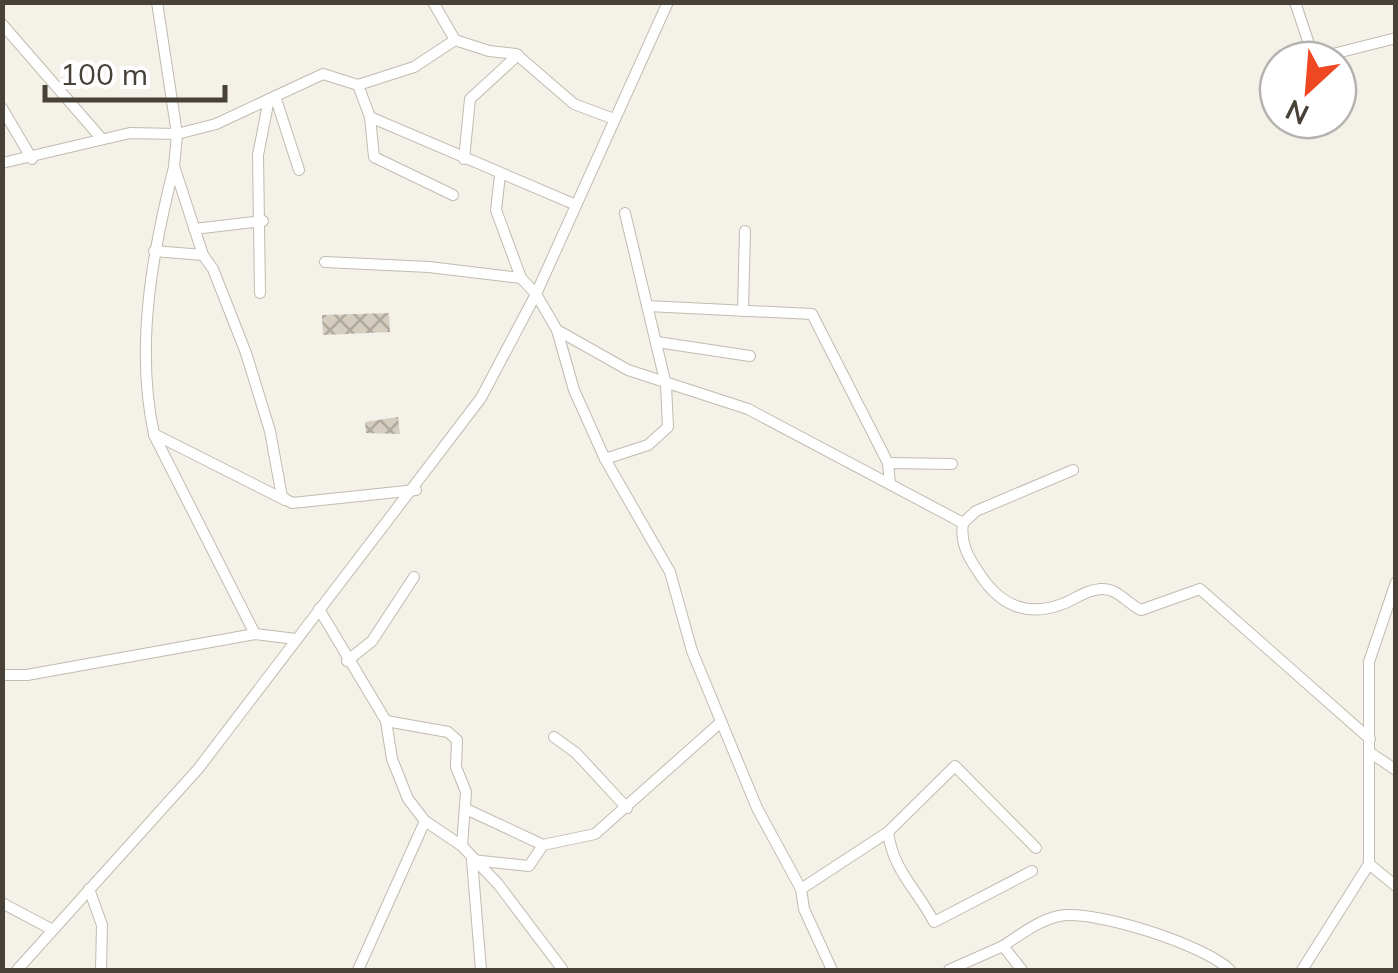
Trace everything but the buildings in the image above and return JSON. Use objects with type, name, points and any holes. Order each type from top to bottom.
[{"type":"street","points":[[157,2],[178,134],[154,252],[143,385],[154,434],[256,634]]},
{"type":"street","points":[[433,2],[455,40],[518,55],[563,96],[614,118]]},
{"type":"street","points":[[17,970],[198,769],[416,490],[481,398],[536,294],[668,2]]},
{"type":"street","points":[[1295,2],[1309,44],[1322,58],[1396,38]]},
{"type":"street","points":[[2,24],[101,138]]},
{"type":"street","points":[[2,163],[32,159],[130,132],[178,134],[216,124],[323,74],[358,85],[414,67],[455,40]]},
{"type":"street","points":[[464,159],[470,99],[518,55]]},
{"type":"street","points":[[358,85],[370,117],[372,152],[378,160],[453,195]]},
{"type":"street","points":[[272,98],[299,170]]},
{"type":"street","points":[[260,293],[262,221],[258,155],[272,98]]},
{"type":"street","points":[[2,108],[32,159]]},
{"type":"street","points":[[370,117],[576,205]]},
{"type":"street","points":[[174,166],[202,255],[213,270],[246,354],[286,501]]},
{"type":"street","points":[[500,175],[496,210],[521,278],[558,330],[574,390],[605,459],[670,572],[692,651],[757,808],[800,889],[804,909],[832,970]]},
{"type":"street","points":[[605,459],[662,437],[668,427],[658,342],[625,213]]},
{"type":"street","points":[[194,229],[262,221]]},
{"type":"street","points":[[743,311],[745,231]]},
{"type":"street","points":[[154,252],[202,255]]},
{"type":"street","points":[[325,262],[429,267],[521,278]]},
{"type":"street","points":[[647,306],[812,314],[888,463],[890,484]]},
{"type":"street","points":[[558,330],[666,385],[748,408],[963,523]]},
{"type":"street","points":[[658,342],[750,356]]},
{"type":"street","points":[[154,434],[286,501],[416,490]]},
{"type":"street","points":[[888,463],[952,464]]},
{"type":"street","points":[[1073,470],[976,511],[963,523],[961,535],[967,555],[986,586],[1002,600],[1023,610],[1037,611],[1104,588],[1141,610],[1199,588],[1370,740]]},
{"type":"street","points":[[347,662],[372,641],[414,577]]},
{"type":"street","points":[[1302,970],[1369,864],[1369,662],[1396,582]]},
{"type":"street","points":[[320,609],[347,662],[371,690],[386,721],[392,759],[408,799],[425,821],[462,846],[518,906],[562,970]]},
{"type":"street","points":[[2,675],[27,675],[256,634],[296,640]]},
{"type":"street","points":[[386,721],[453,734],[458,746],[456,767],[466,792],[462,846]]},
{"type":"street","points":[[466,809],[544,844],[595,834],[721,722]]},
{"type":"street","points":[[554,737],[576,753],[627,808]]},
{"type":"street","points":[[1372,754],[1396,770]]},
{"type":"street","points":[[800,889],[888,832],[955,766],[1036,848]]},
{"type":"street","points":[[358,970],[425,821]]},
{"type":"street","points":[[888,832],[897,870],[934,922],[1032,871]]},
{"type":"street","points":[[472,860],[528,866],[544,844]]},
{"type":"street","points":[[472,860],[480,970]]},
{"type":"street","points":[[1369,864],[1396,886]]},
{"type":"street","points":[[90,889],[102,925],[101,970]]},
{"type":"street","points":[[2,903],[51,929]]},
{"type":"street","points":[[950,970],[1048,920],[1072,916],[1177,939],[1230,970]]},
{"type":"street","points":[[1003,946],[1022,970]]}]
